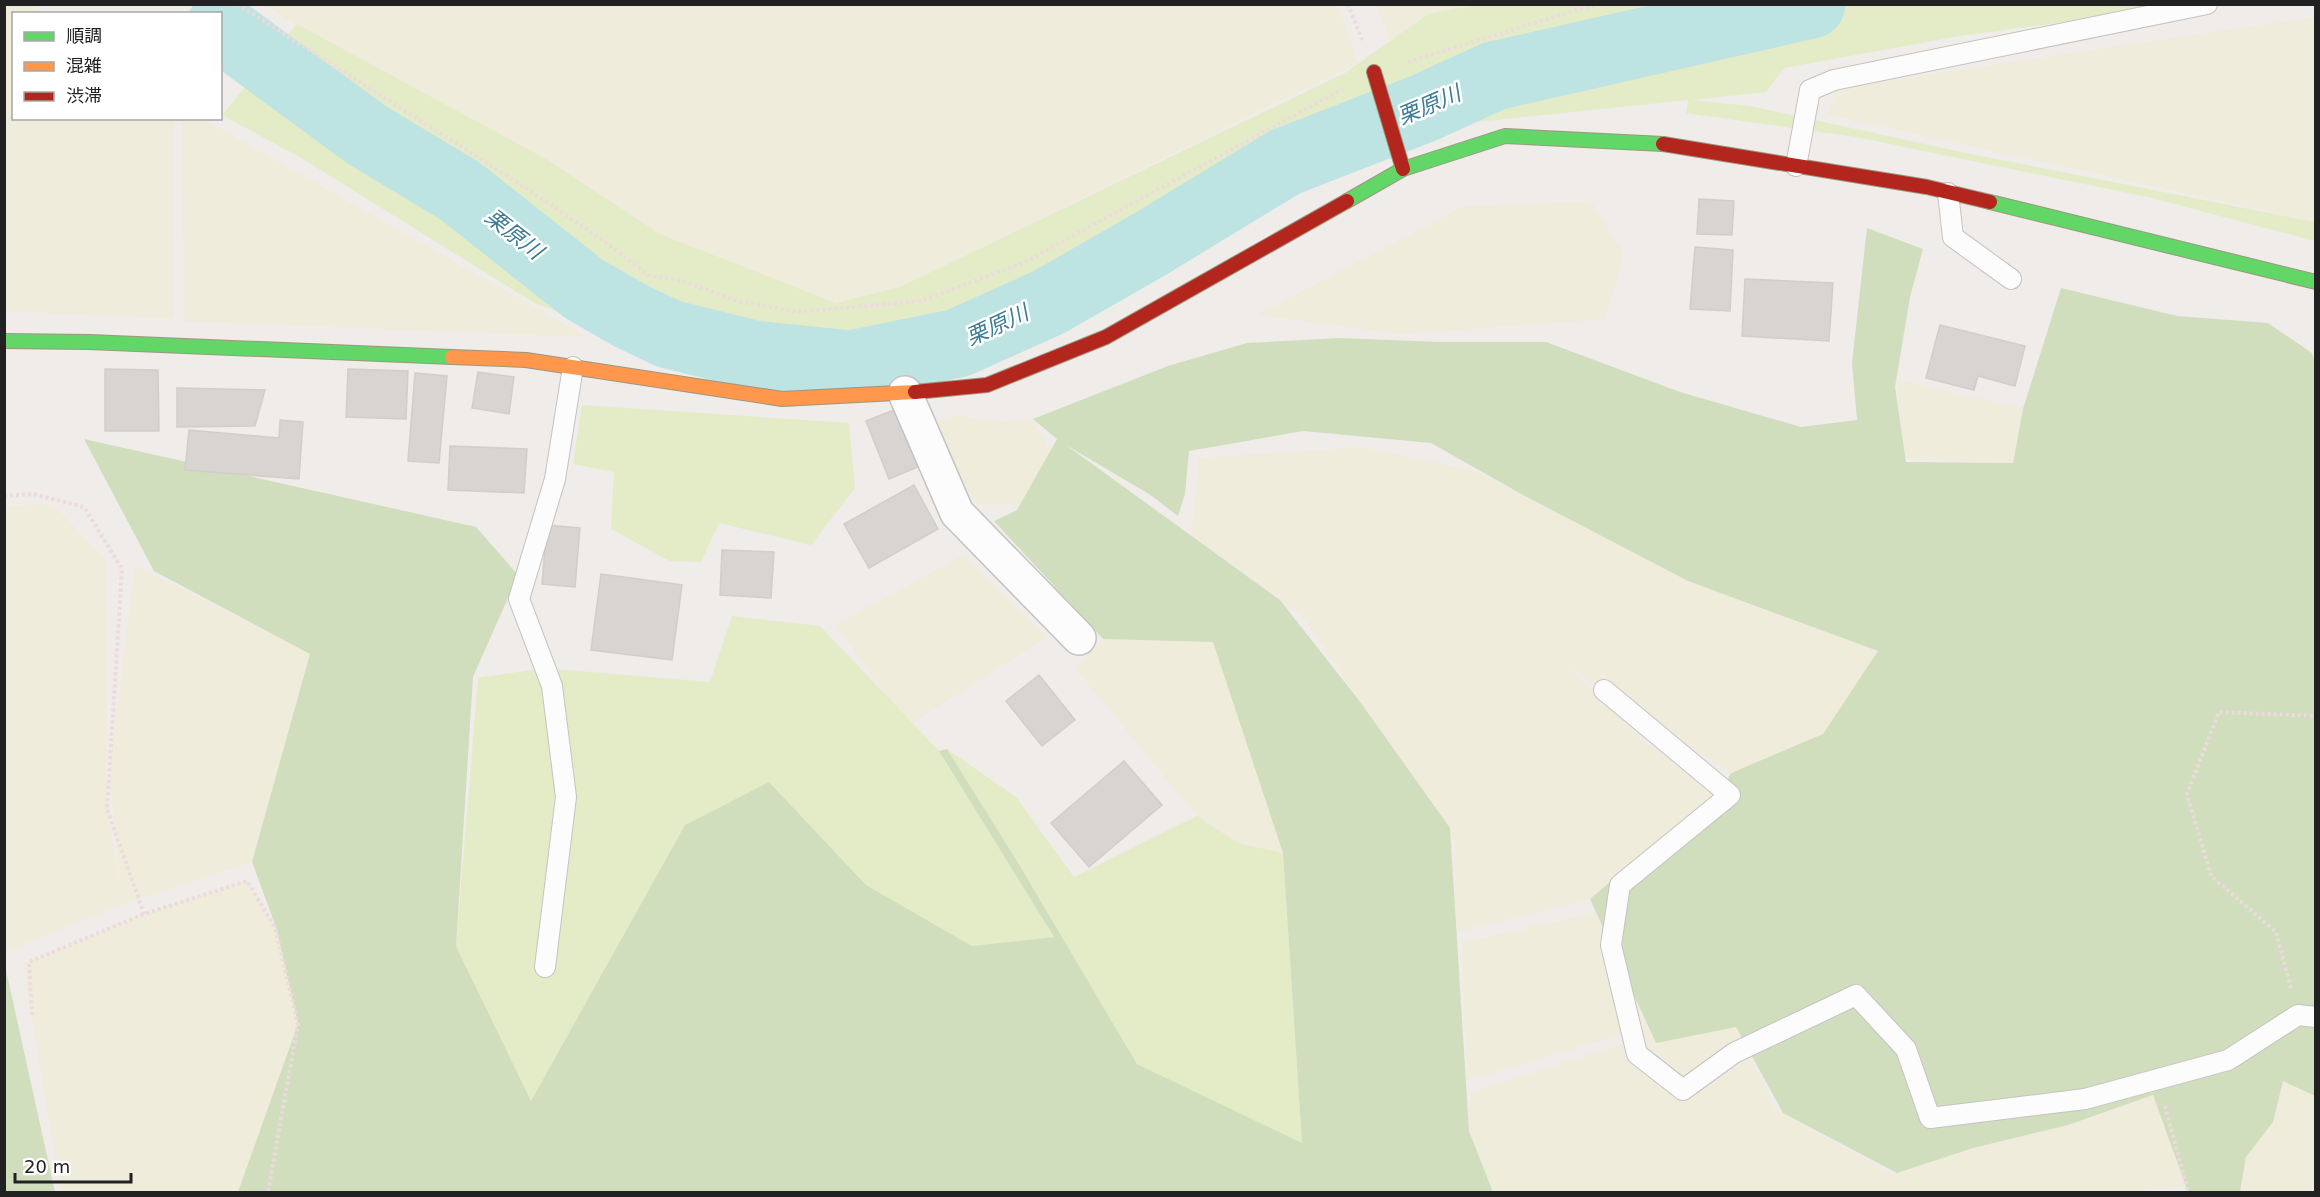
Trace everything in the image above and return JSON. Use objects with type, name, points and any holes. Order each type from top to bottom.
[{"type":"street","points":[[1374,72],[1403,169]]},
{"type":"street","points":[[4,341],[89,342],[526,360],[782,399],[905,393],[987,385],[1106,337],[1403,169],[1505,136],[1658,143],[1927,187],[2316,282]]},
{"type":"street","points":[[905,393],[957,513],[1078,638]]},
{"type":"lane","points":[[1796,165],[1810,90],[1834,80],[2207,4]]},
{"type":"lane","points":[[1948,193],[1953,237],[2011,279]]},
{"type":"lane","points":[[545,967],[566,797],[552,686],[519,599],[555,478],[573,367]]},
{"type":"lane","points":[[1604,690],[1730,795],[1620,885],[1611,945],[1637,1054],[1683,1090],[1734,1053],[1856,995],[1906,1049],[1930,1118],[2085,1099],[2228,1060],[2307,1016]]},
{"type":"path","points":[[237,4],[526,188],[600,238],[648,275],[683,281],[737,301],[798,312],[921,302],[1023,263],[1374,72],[1600,4]]},
{"type":"path","points":[[4,496],[33,494],[84,507],[122,569],[107,809],[144,914]]},
{"type":"path","points":[[2307,1016],[2276,932],[2211,876],[2187,794],[2219,712],[2316,716]]},
{"type":"path","points":[[32,1015],[29,962],[144,914],[247,881],[276,927],[298,1024],[268,1192]]},
{"type":"path","points":[[2158,1079],[2188,1192]]},
{"type":"shaded area","points":[[5,4],[32,5],[43,12],[12,12],[12,120],[174,120],[174,319],[5,311]]},
{"type":"shaded area","points":[[264,5],[1338,5],[1358,63],[900,287],[836,303],[660,234],[622,223]]},
{"type":"shaded area","points":[[1376,5],[1477,5],[1391,43]]},
{"type":"shaded area","points":[[2315,17],[2315,222],[1827,114],[1838,88]]},
{"type":"shaded area","points":[[182,120],[205,120],[587,337],[184,321]]},
{"type":"shaded area","points":[[1591,201],[1624,254],[1605,319],[1401,334],[1257,315],[1462,207]]},
{"type":"shaded area","points":[[1896,379],[2023,409],[2013,463],[1905,458]]},
{"type":"shaded area","points":[[954,415],[1003,422],[1033,419],[1056,460],[1032,503],[977,505],[932,424]]},
{"type":"shaded area","points":[[1363,447],[1478,472],[1688,581],[1878,651],[1823,734],[1731,773],[1567,666],[1632,731],[1717,798],[1590,899],[1455,932],[1455,841],[1304,618],[1191,535],[1199,458]]},
{"type":"shaded area","points":[[52,504],[106,559],[107,809],[121,891],[109,772],[135,566],[316,656],[252,862],[123,904],[5,952],[4,506]]},
{"type":"shaded area","points":[[963,555],[1047,637],[908,726],[836,625]]},
{"type":"shaded area","points":[[1103,639],[1213,642],[1283,853],[1238,843],[1197,816],[1075,668]]},
{"type":"shaded area","points":[[247,881],[275,927],[298,1024],[268,1192],[61,1192],[23,964],[144,914]]},
{"type":"shaded area","points":[[1596,913],[1611,945],[1736,1027],[1776,1110],[1893,1174],[1945,1155],[2068,1125],[2161,1092],[2195,1186],[2143,1192],[1493,1192],[1469,1131],[1470,1093],[1629,1042],[1628,1032],[1467,1081],[1461,943]]},
{"type":"shaded area","points":[[2283,1080],[2315,1096],[2315,1192],[2238,1192],[2248,1150],[2273,1122]]},
{"type":"green space","points":[[1480,4],[2190,5],[1960,36],[1784,68],[1766,92],[1692,100],[1750,106],[1966,153],[2315,222],[2315,241],[2152,198],[1856,137],[1686,113],[1688,100],[1467,123],[1299,192],[1054,331],[927,376],[838,382],[758,379],[536,304],[298,156],[222,115],[297,24],[548,160],[660,234],[836,303],[900,287],[1345,73],[1428,14]]},
{"type":"green space","points":[[1867,228],[1923,249],[1910,297],[1895,387],[1906,462],[2013,463],[2023,409],[2061,288],[2177,316],[2268,323],[2312,353],[2315,362],[2315,1096],[2283,1081],[2273,1122],[2246,1157],[2240,1192],[2188,1192],[2153,1095],[2068,1125],[1973,1148],[1897,1173],[1783,1113],[1736,1027],[1656,1043],[1590,899],[1679,823],[1717,798],[1731,773],[1823,734],[1878,651],[1688,581],[1523,495],[1431,443],[1303,431],[1189,451],[1185,494],[1178,516],[1149,494],[1066,445],[1280,600],[1361,703],[1450,828],[1469,1131],[1493,1192],[238,1192],[298,1024],[276,927],[252,862],[310,654],[154,571],[84,439],[476,527],[518,575],[473,677],[456,946],[531,1101],[685,825],[769,782],[866,885],[972,946],[1054,937],[939,751],[947,749],[1017,861],[1137,1064],[1302,1143],[1283,853],[1213,642],[1103,639],[994,521],[1017,510],[1057,439],[1033,419],[1168,366],[1247,343],[1340,338],[1440,342],[1546,342],[1680,392],[1801,427],[1857,420],[1852,363]]},
{"type":"green space","points":[[582,405],[849,423],[855,488],[811,545],[719,523],[701,562],[670,561],[611,529],[614,472],[573,464]]},
{"type":"green space","points":[[732,616],[820,626],[939,751],[1054,937],[972,946],[866,885],[769,782],[685,825],[531,1101],[456,946],[478,678],[543,668],[710,682]]},
{"type":"green space","points":[[947,749],[1016,797],[1074,877],[1197,816],[1238,843],[1283,853],[1302,1144],[1137,1064],[1017,861]]},
{"type":"green space","points":[[4,965],[6,970],[55,1192],[5,1192]]},
{"type":"building","points":[[1699,199],[1734,201],[1732,235],[1697,234]]},
{"type":"building","points":[[1695,247],[1733,250],[1730,311],[1690,309]]},
{"type":"building","points":[[1745,279],[1833,283],[1829,341],[1742,336]]},
{"type":"building","points":[[1940,325],[2025,346],[2015,386],[1978,376],[1974,390],[1926,378]]},
{"type":"building","points":[[105,369],[158,370],[159,431],[105,431]]},
{"type":"building","points":[[348,369],[408,371],[406,419],[346,417]]},
{"type":"building","points":[[478,372],[514,377],[509,414],[472,408]]},
{"type":"building","points":[[415,373],[447,376],[439,463],[408,461]]},
{"type":"building","points":[[177,388],[265,390],[255,426],[177,427]]},
{"type":"building","points":[[899,408],[922,465],[889,479],[866,421]]},
{"type":"building","points":[[280,420],[303,422],[299,479],[185,470],[189,430],[279,438]]},
{"type":"building","points":[[450,446],[527,449],[524,493],[448,490]]},
{"type":"building","points":[[914,485],[938,529],[869,568],[844,524]]},
{"type":"building","points":[[547,525],[580,528],[575,587],[542,584]]},
{"type":"building","points":[[722,550],[774,552],[771,598],[720,595]]},
{"type":"building","points":[[601,574],[682,585],[672,660],[591,650]]},
{"type":"building","points":[[1039,675],[1075,720],[1042,746],[1006,701]]},
{"type":"building","points":[[1124,761],[1162,805],[1089,867],[1051,823]]},
{"type":"waterway","name":"栗原川","points":[[222,28],[367,135],[460,191],[584,289],[631,316],[669,334],[754,355],[851,365],[958,343],[1049,302],[1152,243],[1285,162],[1424,108],[1494,76],[1811,4]]},
{"type":"traffic: fast","points":[[1347,201],[1403,169],[1505,136],[1663,144]]},
{"type":"traffic: fast","points":[[1990,202],[2316,282]]},
{"type":"traffic: fast","points":[[4,341],[89,342],[452,357]]},
{"type":"traffic: slow","points":[[452,357],[526,360],[782,399],[915,392]]},
{"type":"traffic: jam","points":[[1374,72],[1403,169]]},
{"type":"traffic: jam","points":[[1663,144],[1927,187],[1990,202]]},
{"type":"traffic: jam","points":[[915,392],[987,385],[1106,337],[1347,201]]}]
